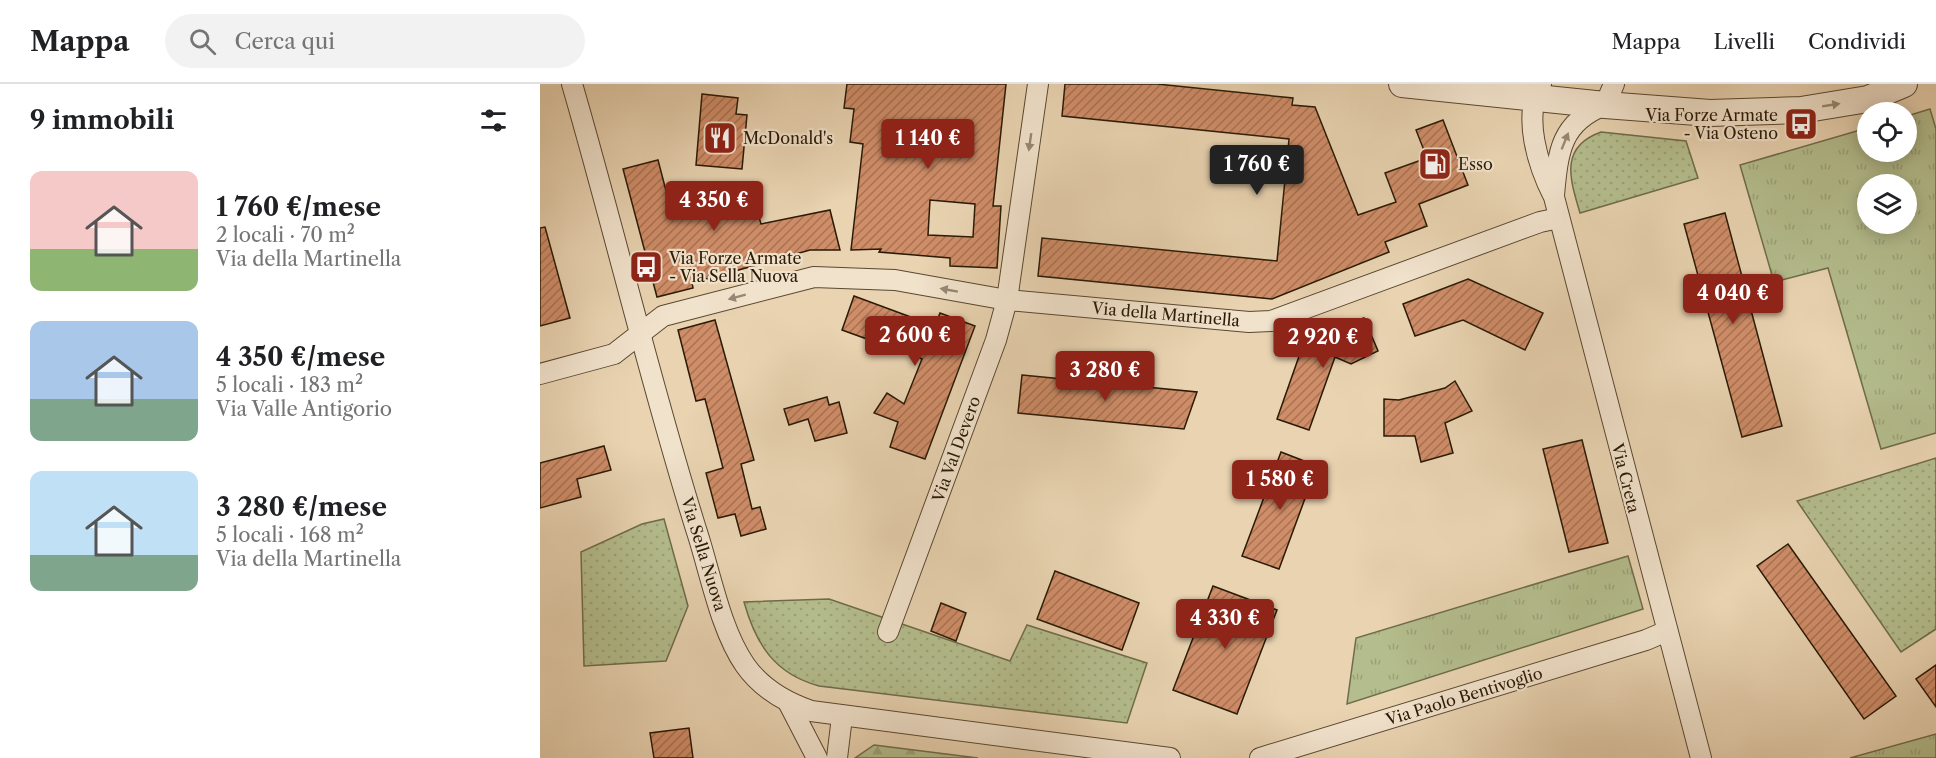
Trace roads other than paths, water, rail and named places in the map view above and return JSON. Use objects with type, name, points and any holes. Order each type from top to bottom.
[{"type":"street","name":"Via Sella Nuova","points":[[572,84],[686,496],[732,641],[746,666],[766,688],[789,704],[842,717]]},
{"type":"street","name":"Via Val Devero","points":[[888,632],[996,340],[1007,300],[1038,84]]},
{"type":"street","points":[[1401,84],[1610,95],[1710,113],[1801,110],[1868,99],[1904,84]]},
{"type":"street","name":"Via Creta","points":[[1537,91],[1534,129],[1545,179],[1554,197],[1701,758]]},
{"type":"street","name":"Via Creta","points":[[1554,197],[1556,167],[1571,126],[1584,113],[1610,95]]},
{"type":"street","name":"Via della Martinella","points":[[641,331],[663,316],[814,277],[895,280],[1007,300],[1249,322],[1271,321],[1540,222],[1559,218]]},
{"type":"street","points":[[540,374],[614,354],[641,331]]},
{"type":"street","name":"Via Paolo Bentivoglio","points":[[1260,758],[1646,640],[1667,631]]},
{"type":"street","points":[[789,704],[817,758]]},
{"type":"street","points":[[837,758],[842,717],[1170,758]]},
{"type":"place","name":"Via Forze Armate - Via Osteno","points":[[1801,124]]},
{"type":"place","name":"McDonald's","points":[[720,138]]},
{"type":"place","name":"Esso","points":[[1435,164]]},
{"type":"place","name":"Via Forze Armate - Via Sella Nuova","points":[[646,267]]}]
